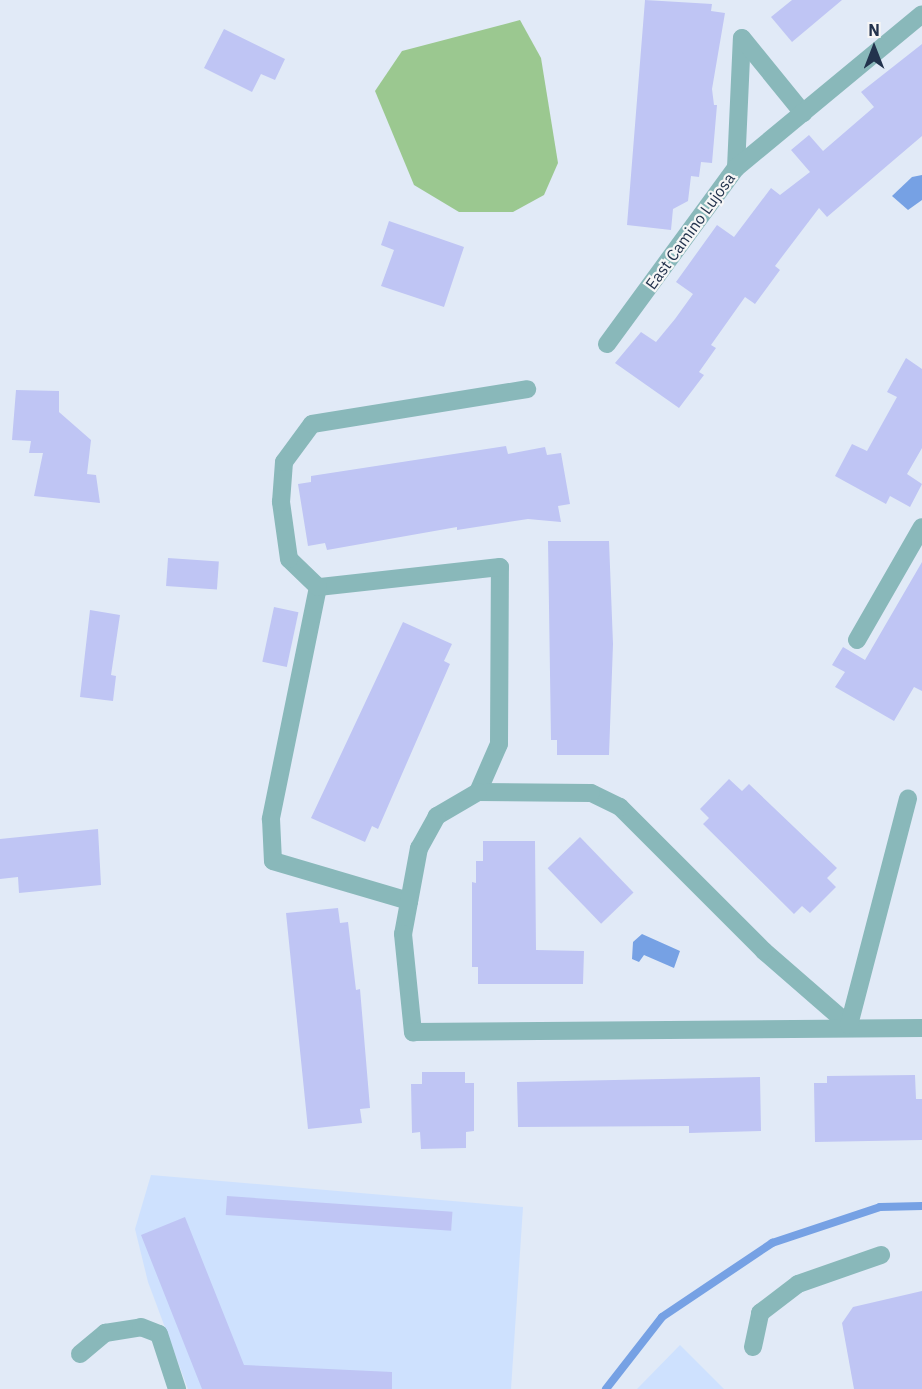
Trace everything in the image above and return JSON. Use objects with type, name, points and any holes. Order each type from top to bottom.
[{"type":"street","name":"East Camino Lujosa","points":[[608,344],[736,168],[922,14]]},
{"type":"street","points":[[736,168],[742,38],[803,112]]},
{"type":"street","points":[[478,792],[499,744],[500,567],[318,586],[289,559],[281,502],[284,462],[312,424],[527,389]]},
{"type":"street","points":[[857,640],[922,527]]},
{"type":"street","points":[[318,586],[271,819],[273,861],[409,902]]},
{"type":"street","points":[[849,1025],[764,951],[620,807],[591,793],[478,792],[437,816],[420,848],[403,934],[413,1032],[849,1025],[922,1028]]},
{"type":"street","points":[[849,1025],[908,800]]},
{"type":"street","points":[[753,1347],[760,1313],[798,1284],[881,1255]]},
{"type":"street","points":[[81,1354],[105,1333],[141,1327],[159,1334],[177,1389]]},
{"type":"shaded area","points":[[151,1175],[523,1207],[511,1389],[188,1389],[148,1282],[135,1229]]},
{"type":"shaded area","points":[[680,1345],[724,1389],[637,1389]]},
{"type":"green space","points":[[520,20],[541,58],[558,163],[544,195],[513,212],[459,212],[414,185],[375,91],[402,51]]},
{"type":"water","points":[[922,175],[922,200],[908,210],[892,196],[912,177]]},
{"type":"water","points":[[642,934],[680,951],[674,968],[644,955],[639,962],[632,959],[633,942]]},
{"type":"building","points":[[645,0],[712,4],[711,11],[725,13],[712,89],[714,105],[717,105],[712,163],[701,162],[699,177],[691,176],[688,201],[673,209],[671,230],[627,225]]},
{"type":"building","points":[[792,0],[842,0],[792,42],[771,17]]},
{"type":"building","points":[[224,29],[285,59],[275,80],[261,74],[252,92],[204,68]]},
{"type":"building","points":[[922,44],[922,136],[827,217],[819,208],[775,266],[780,270],[755,304],[745,297],[711,345],[716,348],[699,372],[704,375],[679,408],[615,363],[641,332],[656,342],[675,319],[693,294],[676,282],[717,225],[734,237],[771,188],[780,195],[810,172],[791,150],[809,135],[823,151],[874,107],[861,92]]},
{"type":"building","points":[[389,221],[464,247],[444,307],[381,286],[394,250],[381,245]]},
{"type":"building","points":[[906,358],[922,369],[922,448],[907,474],[922,484],[910,507],[890,496],[886,504],[835,476],[852,444],[867,451],[897,397],[887,392]]},
{"type":"building","points":[[16,390],[59,391],[59,412],[91,440],[87,474],[96,475],[100,503],[34,496],[43,453],[29,453],[31,441],[12,440]]},
{"type":"building","points":[[506,446],[508,454],[545,447],[547,455],[561,453],[570,504],[558,506],[561,522],[528,519],[457,530],[457,527],[327,550],[325,543],[308,546],[298,484],[311,482],[311,476]]},
{"type":"building","points":[[548,541],[609,541],[613,644],[609,755],[557,755],[557,740],[551,740]]},
{"type":"building","points":[[168,558],[219,562],[217,589],[166,586]]},
{"type":"building","points":[[922,562],[922,691],[914,687],[894,721],[835,687],[845,672],[832,665],[843,647],[865,660]]},
{"type":"building","points":[[274,607],[298,612],[287,667],[262,662]]},
{"type":"building","points":[[90,610],[120,615],[111,675],[116,676],[113,701],[80,697]]},
{"type":"building","points":[[403,622],[452,644],[444,661],[450,664],[378,829],[372,826],[365,842],[311,818]]},
{"type":"building","points":[[729,779],[742,791],[749,784],[837,868],[827,878],[836,887],[810,913],[802,906],[794,914],[703,824],[709,818],[700,809]]},
{"type":"building","points":[[98,829],[101,885],[19,893],[18,877],[0,879],[0,839]]},
{"type":"building","points":[[580,837],[633,892],[601,924],[548,868]]},
{"type":"building","points":[[483,841],[535,841],[536,950],[584,951],[583,984],[478,984],[478,967],[472,967],[472,882],[476,883],[476,861],[483,861]]},
{"type":"building","points":[[338,908],[340,923],[348,922],[356,990],[360,989],[370,1108],[360,1109],[362,1123],[308,1129],[286,913]]},
{"type":"building","points":[[422,1072],[465,1072],[465,1083],[474,1083],[474,1131],[466,1132],[466,1148],[421,1149],[420,1132],[412,1133],[411,1084],[422,1084]]},
{"type":"building","points":[[915,1075],[916,1099],[922,1099],[922,1140],[815,1142],[814,1083],[827,1083],[827,1076]]},
{"type":"building","points":[[760,1077],[761,1131],[689,1133],[689,1126],[518,1127],[517,1082]]},
{"type":"building","points":[[227,1196],[452,1212],[451,1231],[226,1215]]},
{"type":"building","points":[[185,1217],[244,1365],[392,1372],[392,1389],[202,1389],[141,1235]]},
{"type":"building","points":[[922,1291],[922,1389],[854,1389],[842,1323],[853,1307]]},
{"type":"waterway","points":[[606,1389],[662,1317],[772,1243],[880,1207],[922,1206]]}]
